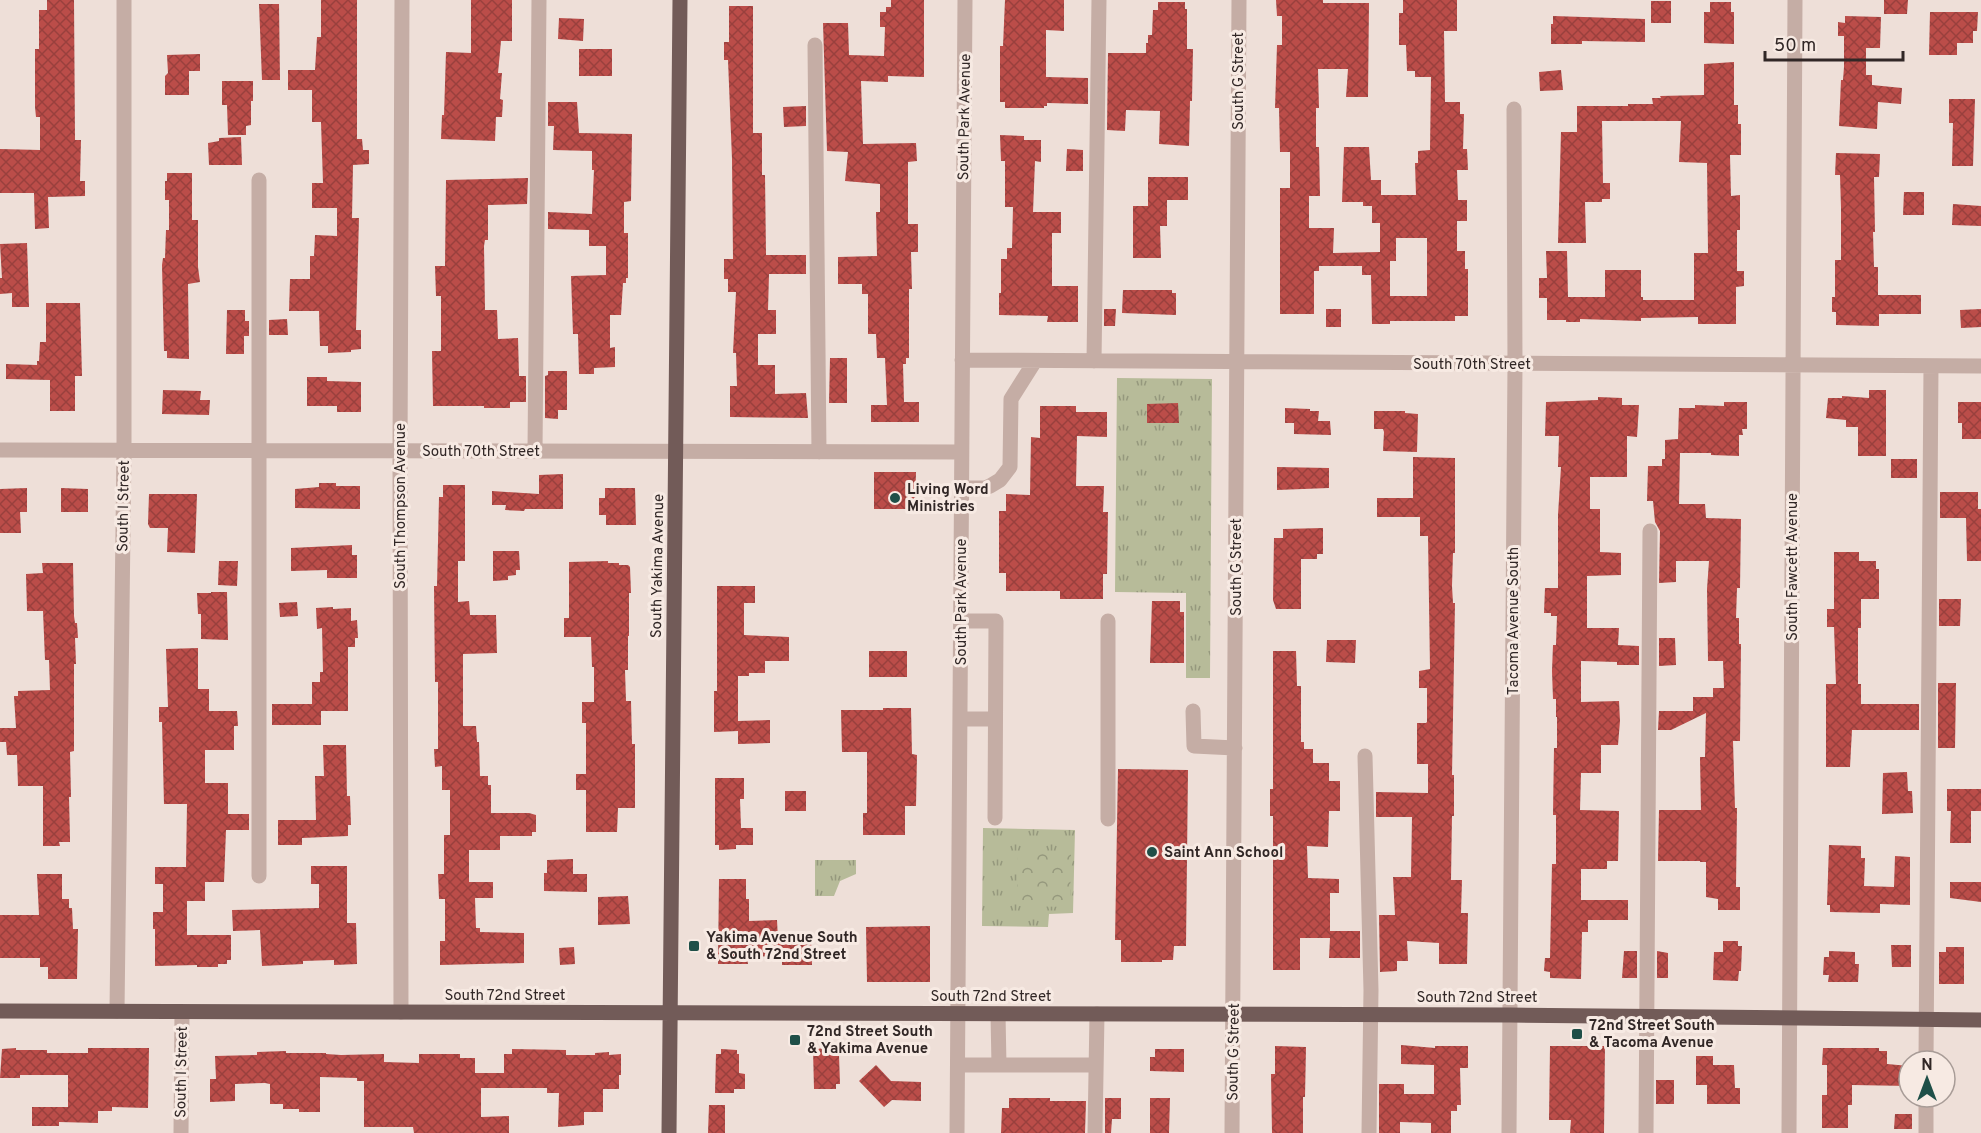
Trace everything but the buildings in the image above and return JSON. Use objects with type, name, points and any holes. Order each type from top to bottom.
[{"type":"main road","name":"South Yakima Avenue","points":[[669,1133],[680,0]]},
{"type":"main road","name":"South 72nd Street","points":[[0,1011],[1510,1015],[1981,1020]]},
{"type":"street","name":"South I Street","points":[[117,1011],[124,450],[124,0]]},
{"type":"street","name":"South Thompson Avenue","points":[[401,1012],[402,0]]},
{"type":"street","points":[[535,451],[539,0]]},
{"type":"street","name":"South Park Avenue","points":[[957,1133],[965,0]]},
{"type":"street","points":[[1094,361],[1099,0]]},
{"type":"street","name":"South G Street","points":[[1232,1133],[1239,0]]},
{"type":"street","name":"South Fawcett Avenue","points":[[1789,1133],[1795,0]]},
{"type":"street","points":[[815,45],[819,452]]},
{"type":"street","name":"Tacoma Avenue South","points":[[1509,1133],[1515,364],[1514,109]]},
{"type":"street","points":[[260,180],[260,876]]},
{"type":"street","name":"South 70th Street","points":[[962,360],[1981,366]]},
{"type":"street","points":[[961,488],[990,486],[1000,480],[1010,467],[1011,399],[1035,361]]},
{"type":"street","points":[[1926,1049],[1931,366]]},
{"type":"street","name":"South 70th Street","points":[[0,450],[961,452]]},
{"type":"street","points":[[1646,1133],[1650,531]]},
{"type":"street","points":[[960,621],[996,621],[995,818]]},
{"type":"street","points":[[1108,621],[1108,819]]},
{"type":"street","points":[[1193,711],[1194,746],[1235,748]]},
{"type":"street","points":[[960,718],[995,718]]},
{"type":"street","points":[[1365,756],[1370,1015],[1369,1133]]},
{"type":"street","name":"South I Street","points":[[181,1133],[182,1012]]},
{"type":"street","points":[[998,1014],[999,1065]]},
{"type":"street","points":[[1095,1133],[1097,1014]]},
{"type":"street","points":[[958,1065],[1096,1065]]},
{"type":"street","points":[[1926,1109],[1926,1133]]},
{"type":"green space","points":[[1117,378],[1212,379],[1210,678],[1186,678],[1186,593],[1115,592]]},
{"type":"green space","points":[[983,828],[1075,830],[1073,913],[1049,914],[1048,927],[982,926]]},
{"type":"green space","points":[[1018,853],[1071,854],[1070,907],[1017,906]]},
{"type":"green space","points":[[815,860],[856,860],[856,874],[840,881],[834,896],[815,896]]},
{"type":"place","name":"Living Word Ministries","points":[[895,498]]},
{"type":"place","name":"Saint Ann School","points":[[1152,852]]},
{"type":"place","name":"Yakima Avenue South & South 72nd Street","points":[[694,946]]},
{"type":"place","name":"72nd Street South & Tacoma Avenue","points":[[1577,1034]]},
{"type":"place","name":"72nd Street South & Yakima Avenue","points":[[795,1040]]}]
